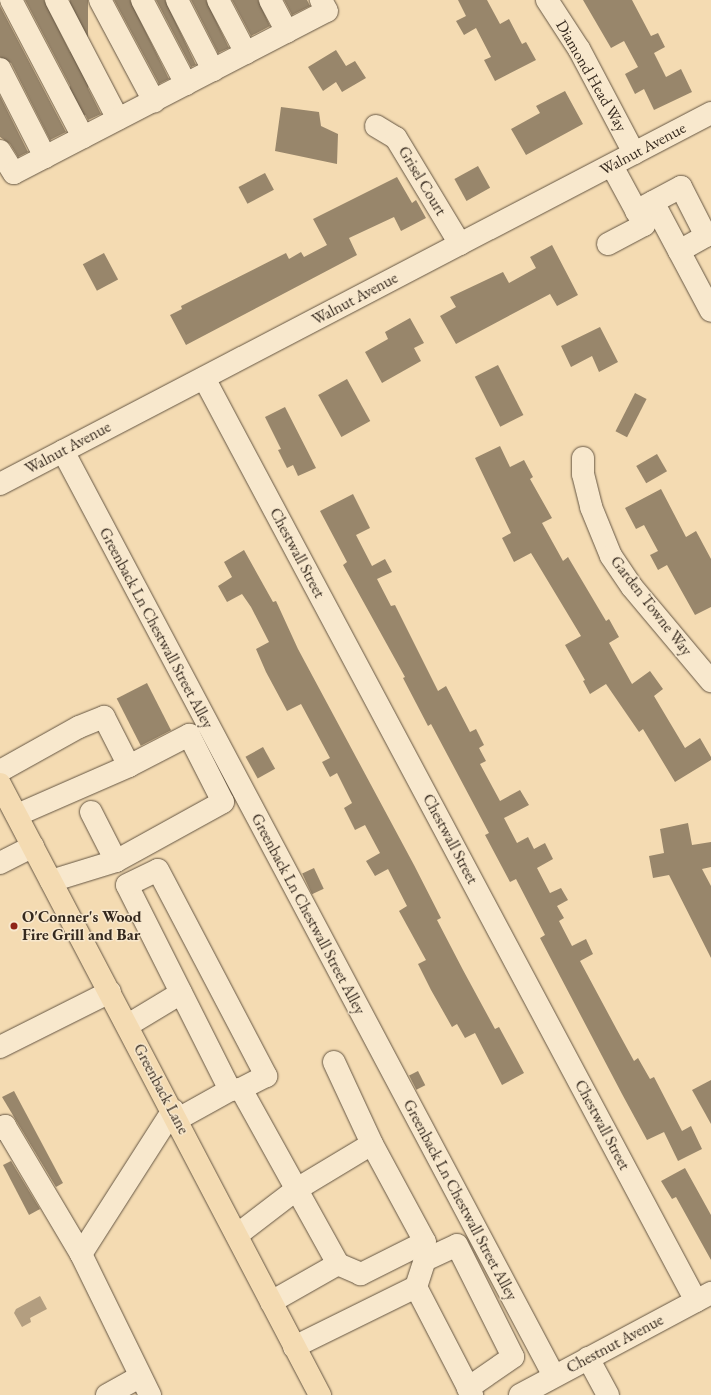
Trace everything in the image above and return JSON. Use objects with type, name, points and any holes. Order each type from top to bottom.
[{"type":"main road","name":"Greenback Lane","points":[[0,784],[175,1114],[236,1235],[320,1395]]},
{"type":"street","points":[[11,0],[83,137]]},
{"type":"street","points":[[56,0],[118,119]]},
{"type":"street","points":[[100,0],[154,101]]},
{"type":"street","points":[[142,0],[186,84]]},
{"type":"street","points":[[177,0],[213,70]]},
{"type":"street","points":[[218,0],[246,53]]},
{"type":"street","points":[[270,0],[287,32]]},
{"type":"street","points":[[0,151],[14,173],[327,11],[321,0]]},
{"type":"street","name":"Diamond Head Way","points":[[547,0],[579,49],[634,153]]},
{"type":"street","points":[[0,69],[45,157]]},
{"type":"street","name":"Walnut Avenue","points":[[0,484],[711,113]]},
{"type":"street","name":"Grisel Court","points":[[376,126],[396,138],[460,244]]},
{"type":"street","points":[[612,166],[679,250],[711,311]]},
{"type":"street","points":[[645,207],[681,187],[706,236],[679,250]]},
{"type":"street","points":[[608,244],[644,226],[645,207]]},
{"type":"street","name":"Chestwall Street","points":[[204,378],[703,1297]]},
{"type":"street","name":"Greenback Ln Chestwall Street Alley","points":[[63,451],[554,1376]]},
{"type":"street","name":"Garden Towne Way","points":[[583,458],[583,474],[591,506],[611,556],[632,587],[711,681]]},
{"type":"street","points":[[0,771],[79,727],[104,717],[129,766]]},
{"type":"street","points":[[16,815],[129,766],[189,735],[223,802],[116,860],[51,881]]},
{"type":"street","points":[[91,812],[116,860]]},
{"type":"street","points":[[0,863],[33,846]]},
{"type":"street","points":[[81,1254],[175,1114],[236,1089],[266,1076],[158,870],[127,885],[181,993],[236,1089],[297,1189],[338,1264],[361,1274],[425,1242],[372,1144],[334,1062]]},
{"type":"street","points":[[0,1047],[110,992]]},
{"type":"street","points":[[128,1025],[181,993]]},
{"type":"street","points":[[0,1129],[5,1126],[81,1254],[145,1386],[107,1395]]},
{"type":"street","points":[[236,1235],[297,1189],[372,1144]]},
{"type":"street","points":[[294,1347],[416,1287],[425,1260],[457,1245],[513,1357],[470,1391],[416,1287]]},
{"type":"street","points":[[271,1302],[338,1264]]},
{"type":"street","name":"Chestnut Avenue","points":[[520,1395],[703,1297]]},
{"type":"street","points":[[588,1358],[608,1395]]},
{"type":"shaded area","points":[[40,1296],[47,1309],[30,1318],[31,1322],[22,1327],[14,1313],[16,1309]]},
{"type":"building","points":[[25,0],[44,0],[101,114],[88,120]]},
{"type":"building","points":[[70,0],[88,0],[88,115],[70,115]]},
{"type":"building","points":[[114,0],[130,0],[169,79],[159,84]]},
{"type":"building","points":[[156,0],[165,0],[196,65],[191,67]]},
{"type":"building","points":[[191,0],[206,0],[229,48],[218,53]]},
{"type":"building","points":[[232,0],[258,0],[270,26],[251,36]]},
{"type":"building","points":[[284,0],[307,0],[310,6],[292,15]]},
{"type":"building","points":[[458,0],[487,0],[500,24],[509,19],[522,44],[526,42],[536,60],[495,81],[484,60],[491,57],[476,28],[464,35],[456,21],[466,16]]},
{"type":"building","points":[[583,0],[632,0],[651,36],[658,33],[665,47],[654,53],[666,77],[681,69],[692,92],[654,110],[644,89],[635,94],[625,74],[638,67],[624,41],[611,48]]},
{"type":"building","points":[[0,6],[66,132],[50,140],[11,63],[0,57]]},
{"type":"building","points":[[336,50],[346,66],[355,61],[366,78],[342,92],[336,82],[323,91],[308,67]]},
{"type":"building","points":[[565,91],[583,124],[526,155],[511,129],[540,113],[536,106]]},
{"type":"building","points":[[0,96],[28,152],[18,157],[10,144],[0,137]]},
{"type":"building","points":[[281,107],[319,112],[321,126],[338,134],[337,164],[275,151]]},
{"type":"building","points":[[478,166],[490,188],[467,201],[454,179]]},
{"type":"building","points":[[265,173],[274,190],[247,204],[239,187]]},
{"type":"building","points":[[397,177],[412,203],[416,200],[426,218],[401,231],[394,217],[349,238],[357,255],[186,345],[170,315],[182,309],[181,306],[286,253],[289,259],[301,252],[304,257],[327,245],[313,219]]},
{"type":"building","points":[[552,245],[578,295],[557,306],[550,294],[456,344],[440,316],[456,307],[450,297],[503,272],[509,283],[536,268],[530,257]]},
{"type":"building","points":[[104,253],[118,279],[97,291],[83,264]]},
{"type":"building","points":[[410,318],[424,343],[414,348],[421,361],[382,383],[365,352],[388,339],[385,332]]},
{"type":"building","points":[[600,327],[618,362],[599,372],[592,356],[571,367],[561,346]]},
{"type":"building","points":[[498,365],[523,415],[500,427],[475,377]]},
{"type":"building","points":[[347,379],[370,421],[341,437],[318,395]]},
{"type":"building","points":[[635,393],[647,399],[627,437],[615,431]]},
{"type":"building","points":[[285,407],[316,468],[298,476],[293,465],[287,468],[278,450],[281,449],[265,417]]},
{"type":"building","points":[[500,446],[510,467],[524,460],[533,477],[530,479],[552,518],[542,523],[563,561],[568,557],[606,621],[609,619],[619,637],[609,643],[632,684],[650,671],[663,689],[654,696],[685,748],[700,738],[711,757],[711,760],[675,782],[643,729],[639,732],[606,684],[590,694],[583,681],[585,680],[565,645],[581,636],[531,553],[514,562],[502,538],[511,533],[475,458]]},
{"type":"building","points":[[657,454],[667,471],[646,483],[636,466]]},
{"type":"building","points":[[661,489],[686,537],[696,531],[711,559],[711,607],[695,615],[667,565],[658,570],[650,555],[658,551],[644,525],[636,529],[625,508]]},
{"type":"building","points":[[353,494],[370,528],[356,535],[372,566],[385,559],[392,572],[377,579],[391,606],[395,605],[438,691],[446,686],[470,732],[476,729],[484,745],[479,748],[486,761],[480,764],[500,801],[520,790],[529,805],[504,818],[517,843],[528,837],[534,849],[545,843],[553,859],[537,868],[550,893],[561,888],[568,900],[557,906],[564,918],[559,921],[572,946],[586,939],[593,954],[580,961],[634,1061],[638,1058],[650,1079],[654,1077],[682,1131],[691,1126],[702,1149],[678,1161],[664,1132],[647,1140],[622,1094],[540,938],[545,935],[516,879],[510,882],[485,835],[489,833],[431,724],[428,726],[403,678],[405,677],[343,565],[347,562],[320,511]]},
{"type":"building","points":[[244,550],[273,602],[276,601],[298,649],[414,865],[441,918],[437,920],[463,970],[495,1029],[499,1027],[524,1073],[502,1085],[475,1033],[465,1038],[457,1024],[452,1027],[431,990],[418,964],[426,960],[399,911],[407,906],[388,869],[375,876],[366,861],[380,853],[365,825],[355,830],[344,808],[352,803],[337,773],[330,777],[322,762],[330,758],[301,704],[287,711],[266,672],[256,649],[269,642],[251,607],[242,594],[227,602],[218,586],[232,577],[224,562]]},
{"type":"building","points":[[147,683],[171,730],[141,746],[117,698]]},
{"type":"building","points":[[263,747],[275,769],[258,779],[246,757]]},
{"type":"building","points":[[688,823],[692,845],[711,842],[711,867],[702,869],[711,886],[711,958],[669,875],[653,878],[649,856],[664,853],[660,829]]},
{"type":"building","points":[[314,868],[324,889],[312,894],[302,873]]},
{"type":"building","points":[[418,1071],[425,1085],[416,1090],[409,1076]]},
{"type":"building","points":[[711,1080],[711,1124],[692,1090]]},
{"type":"building","points":[[14,1091],[63,1183],[56,1187],[2,1097]]},
{"type":"building","points":[[11,1161],[40,1209],[29,1215],[3,1165]]},
{"type":"building","points":[[685,1168],[711,1215],[711,1260],[676,1197],[672,1199],[661,1181]]},
{"type":"place","name":"O'Conner's Wood Fire Grill and Bar","points":[[14,926]]}]
